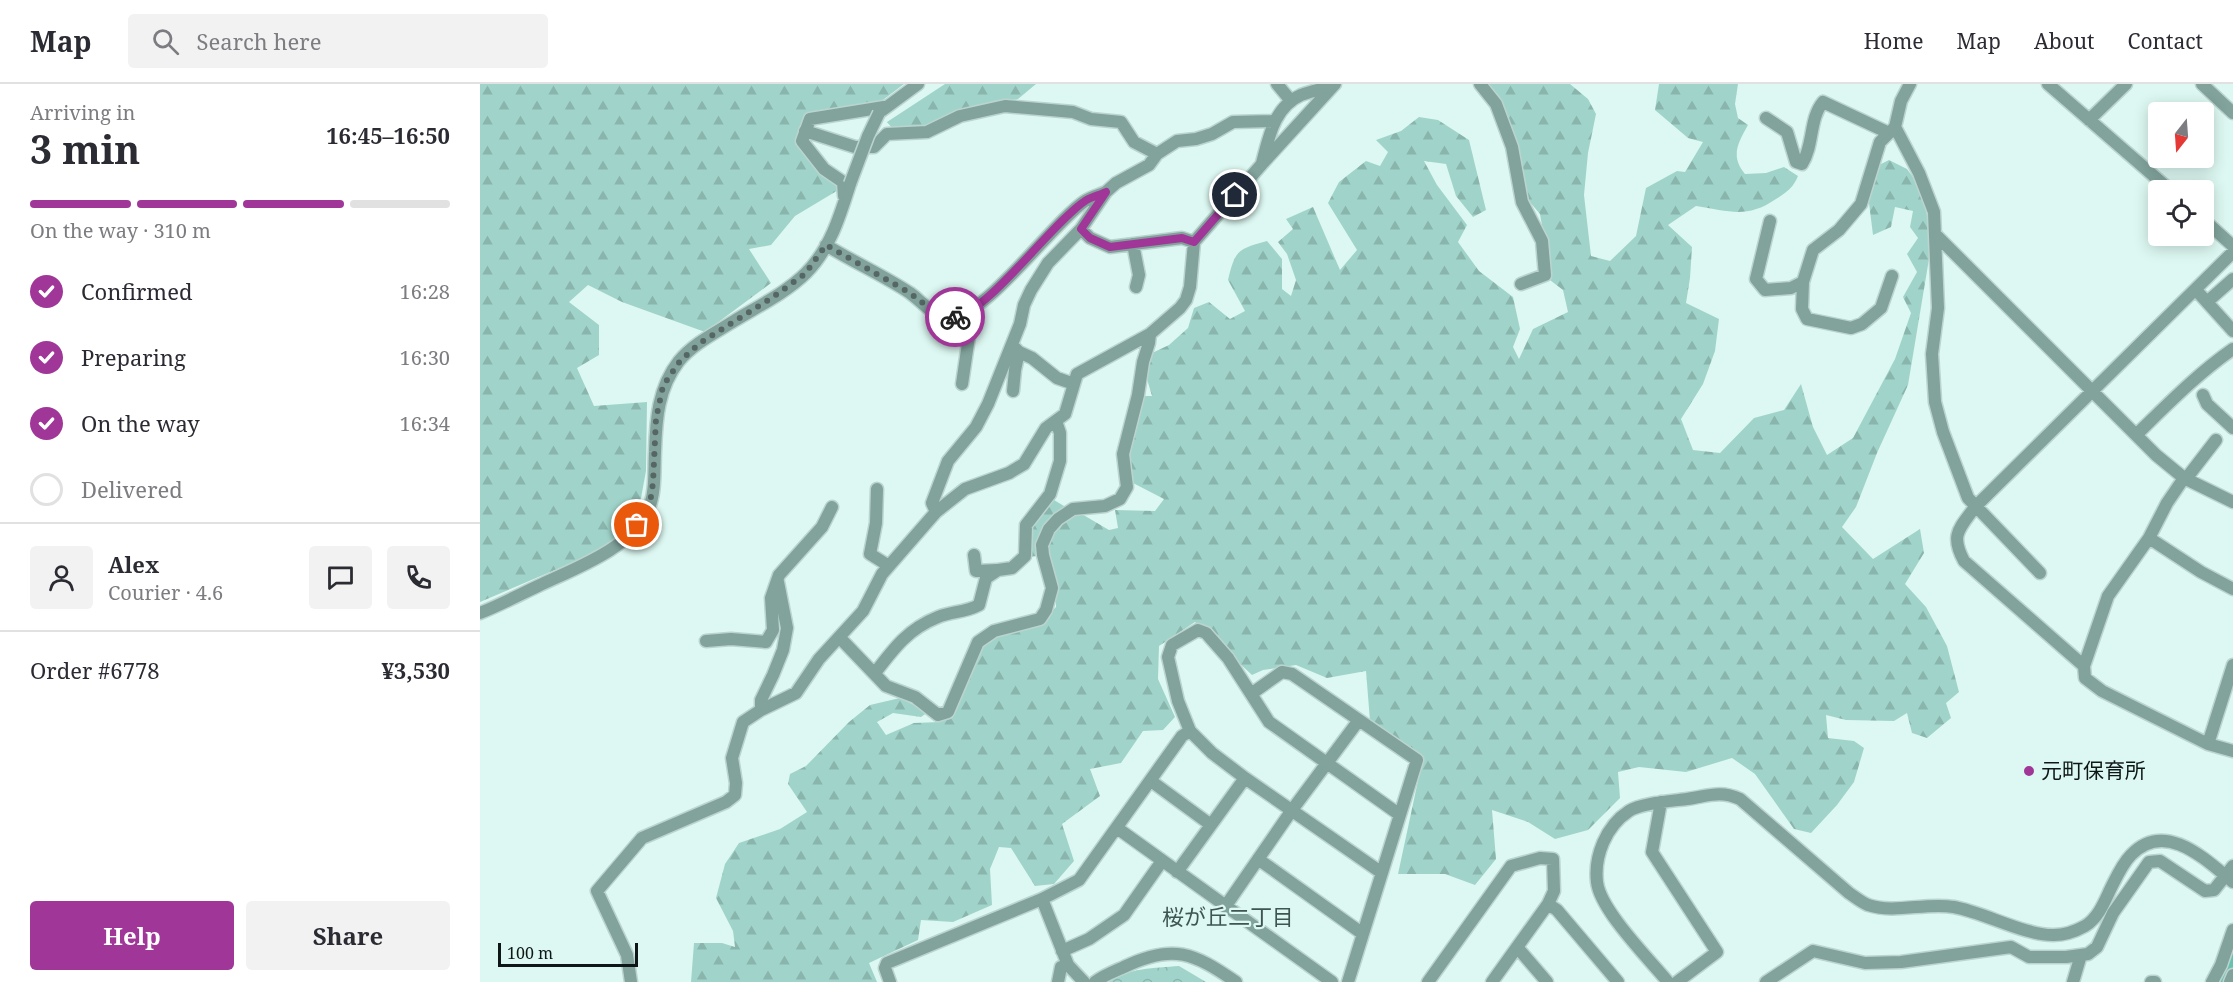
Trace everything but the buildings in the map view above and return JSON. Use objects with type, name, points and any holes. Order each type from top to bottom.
[{"type":"street","points":[[480,613],[599,557],[621,543],[637,525],[649,510],[653,483],[656,419],[663,386],[680,361],[700,343],[805,274],[826,245],[836,226],[868,136],[882,110],[918,84]]},
{"type":"street","points":[[1277,84],[1291,101]]},
{"type":"street","points":[[1480,84],[1496,104],[1512,147],[1522,202],[1542,241],[1545,275],[1521,284]]},
{"type":"street","points":[[1892,276],[1881,308],[1862,324],[1851,328],[1807,319],[1802,309],[1803,282],[1813,250],[1839,230],[1862,204],[1880,142],[1892,130],[1901,100],[1910,84]]},
{"type":"street","points":[[2048,84],[2158,180]]},
{"type":"street","points":[[2089,120],[2126,84]]},
{"type":"street","points":[[2202,84],[2233,113]]},
{"type":"street","points":[[1262,164],[1275,121],[1291,101],[1301,95],[1334,85]]},
{"type":"street","points":[[631,982],[627,956],[597,891],[642,838],[726,802],[735,795],[736,783],[732,758],[744,722],[761,710],[796,693],[819,659],[863,611],[882,574],[936,512],[965,489],[1009,473],[1024,464],[1046,428],[1065,414],[1077,374],[1149,334],[1180,308],[1186,300],[1190,287],[1194,242],[1334,85]]},
{"type":"street","points":[[1766,118],[1787,132],[1796,162],[1802,164],[1809,153],[1817,109],[1823,102],[1892,130],[1919,173],[1934,212],[1936,235],[1938,308],[1932,354],[1935,402],[1953,464],[1968,498],[1975,507],[2040,573]]},
{"type":"street","points":[[805,131],[855,147],[874,147],[887,134],[927,132],[960,116],[1005,106],[1073,112],[1090,119],[1120,122],[1134,141],[1157,154]]},
{"type":"street","points":[[845,200],[843,182],[824,169],[802,141],[805,131],[810,119],[882,110]]},
{"type":"street","points":[[936,512],[932,503],[948,461],[976,427],[1015,349],[1031,290],[1048,262],[1081,229],[1106,192],[1116,183],[1149,165],[1157,154],[1177,141],[1212,134],[1233,122],[1275,121]]},
{"type":"street","points":[[826,245],[910,293],[937,314],[945,318],[960,317],[1003,283],[1044,239],[1085,201],[1106,192]]},
{"type":"street","points":[[1770,221],[1756,279],[1765,290],[1791,288],[1803,282]]},
{"type":"street","points":[[1081,229],[1090,238],[1110,247],[1182,238],[1194,242]]},
{"type":"street","points":[[2214,229],[2233,246]]},
{"type":"street","points":[[1936,235],[2156,455],[2184,478],[2233,502]]},
{"type":"street","points":[[1133,244],[1139,275],[1136,287]]},
{"type":"street","points":[[2084,666],[1964,561],[1956,547],[1957,531],[1975,507],[2233,252]]},
{"type":"street","points":[[2207,302],[2233,279]]},
{"type":"street","points":[[2196,290],[2233,331]]},
{"type":"street","points":[[960,317],[970,330],[962,384]]},
{"type":"street","points":[[840,638],[886,686],[915,697],[938,715],[948,712],[978,642],[994,631],[1040,619],[1046,610],[1052,588],[1042,555],[1042,545],[1049,529],[1072,509],[1105,506],[1120,499],[1127,487],[1123,454],[1138,396],[1149,334]]},
{"type":"street","points":[[1015,349],[1032,358],[1056,378],[1074,384]]},
{"type":"street","points":[[1013,391],[1015,349]]},
{"type":"street","points":[[2136,435],[2180,392],[2233,349]]},
{"type":"street","points":[[2203,395],[2207,404],[2233,428]]},
{"type":"street","points":[[974,555],[976,571],[1012,568],[1025,556],[1026,525],[1050,494],[1060,461],[1056,421]]},
{"type":"street","points":[[2216,440],[2189,475],[2184,478],[2167,503],[2149,538],[2108,596],[2084,666],[2085,678],[2102,691],[2208,744],[2233,752]]},
{"type":"street","points":[[877,489],[876,523],[870,554],[889,566]]},
{"type":"street","points":[[706,641],[731,639],[766,642],[773,630],[771,598],[779,575],[822,527],[831,507]]},
{"type":"street","points":[[2149,538],[2201,572],[2233,589]]},
{"type":"street","points":[[876,673],[895,645],[912,631],[940,616],[967,611],[979,605],[986,578],[998,570]]},
{"type":"street","points":[[761,710],[761,700],[783,650],[787,628],[777,581]]},
{"type":"street","points":[[1382,873],[1245,778],[1212,753],[1190,731],[1178,701],[1168,657],[1172,645],[1198,630],[1206,633],[1228,658],[1269,722],[1400,815]]},
{"type":"street","points":[[2208,744],[2233,666]]},
{"type":"street","points":[[1251,694],[1282,672],[1292,674],[1417,760],[1348,982]]},
{"type":"street","points":[[1225,907],[1292,810],[1359,720]]},
{"type":"street","points":[[890,982],[885,968],[887,963],[1042,899],[1079,880],[1182,736],[1190,731]]},
{"type":"street","points":[[1177,872],[1245,778]]},
{"type":"street","points":[[1151,781],[1211,825]]},
{"type":"street","points":[[1668,982],[1607,908],[1597,884],[1597,860],[1602,843],[1616,822],[1630,810],[1661,802],[1726,793],[1740,799],[1866,904],[1884,908],[1934,905],[1954,907],[2053,935],[2069,933],[2085,926],[2098,913],[2115,881],[2132,854],[2148,843],[2163,841],[2178,843],[2231,875],[2214,890],[2205,891],[2160,861],[2144,859],[2120,883],[2115,881]]},
{"type":"street","points":[[1661,802],[1652,852],[1717,952],[1677,982]]},
{"type":"street","points":[[1117,828],[1332,982]]},
{"type":"street","points":[[1428,982],[1511,866],[1540,858],[1552,859],[1554,891],[1548,904],[1492,982]]},
{"type":"street","points":[[1258,859],[1363,934]]},
{"type":"street","points":[[1062,951],[1089,939],[1124,915],[1162,861]]},
{"type":"street","points":[[1766,982],[1813,951],[1865,963],[1901,962],[2011,947],[2029,957],[2066,957],[2088,954],[2097,947],[2113,913],[2149,861]]},
{"type":"street","points":[[1042,899],[1068,965],[1084,982]]},
{"type":"street","points":[[1548,904],[1557,910],[1618,982]]},
{"type":"street","points":[[2212,982],[2221,965],[2233,930]]},
{"type":"street","points":[[1517,947],[1547,982]]},
{"type":"street","points":[[1095,982],[1151,955],[1181,953],[1206,961],[1236,982]]},
{"type":"street","points":[[2073,982],[2081,955]]},
{"type":"street","points":[[1058,982],[1061,967],[1068,965]]},
{"type":"street","points":[[2230,982],[2233,975]]},
{"type":"green space","points":[[480,84],[904,84],[875,106],[807,117],[798,142],[840,189],[795,216],[771,245],[749,249],[771,283],[705,332],[622,302],[588,285],[569,302],[599,325],[599,355],[577,368],[594,406],[647,402],[646,471],[641,498],[634,519],[619,538],[597,552],[480,602]]},
{"type":"green space","points":[[945,84],[1036,84],[1018,99],[996,103],[928,126],[893,129],[887,122]]},
{"type":"green space","points":[[1482,84],[1570,84],[1588,99],[1596,114],[1588,153],[1584,195],[1591,256],[1610,261],[1636,236],[1646,188],[1677,171],[1685,172],[1703,142],[1688,138],[1655,110],[1659,84],[1738,84],[1735,104],[1738,118],[1748,125],[1737,150],[1740,167],[1745,174],[1766,173],[1784,167],[1798,176],[1786,192],[1756,209],[1738,212],[1696,206],[1668,225],[1692,247],[1686,303],[1719,319],[1715,351],[1703,384],[1681,419],[1693,450],[1720,453],[1754,418],[1784,410],[1801,384],[1813,427],[1827,455],[1853,438],[1895,359],[1911,313],[1903,297],[1917,272],[1907,254],[1918,238],[1910,227],[1913,211],[1895,207],[1891,227],[1873,235],[1868,195],[1877,166],[1889,160],[1907,169],[1922,189],[1932,241],[1908,385],[1877,453],[1856,507],[1842,527],[1873,559],[1920,529],[1924,553],[1905,584],[1926,607],[1947,646],[1959,692],[1946,703],[1951,718],[1927,738],[1912,733],[1907,713],[1894,721],[1846,720],[1826,715],[1828,738],[1854,741],[1864,748],[1854,782],[1837,805],[1811,833],[1794,829],[1755,774],[1732,758],[1686,772],[1639,767],[1618,772],[1620,798],[1588,830],[1555,839],[1528,822],[1492,810],[1496,859],[1475,885],[1445,874],[1398,874],[1422,762],[1370,721],[1366,671],[1327,678],[1296,665],[1263,670],[1252,675],[1195,622],[1159,646],[1158,679],[1175,717],[1163,730],[1143,731],[1121,763],[1090,769],[1100,796],[1062,824],[1074,861],[1054,884],[1035,886],[1011,848],[999,847],[990,869],[992,905],[953,922],[921,920],[918,940],[869,963],[877,982],[691,982],[694,943],[722,943],[735,947],[733,931],[716,898],[725,864],[739,843],[780,829],[807,812],[788,784],[790,774],[806,766],[849,722],[870,705],[900,698],[928,712],[921,717],[893,713],[877,722],[886,735],[914,723],[940,722],[953,713],[984,640],[1041,622],[1056,607],[1056,586],[1045,540],[1075,510],[1109,530],[1118,528],[1115,510],[1155,511],[1164,499],[1133,483],[1128,456],[1144,396],[1152,396],[1147,379],[1150,354],[1169,345],[1188,328],[1194,308],[1209,302],[1230,319],[1245,311],[1228,280],[1233,262],[1239,252],[1250,246],[1267,241],[1282,259],[1282,289],[1291,296],[1296,280],[1287,254],[1278,242],[1293,229],[1286,219],[1313,207],[1340,270],[1357,250],[1328,203],[1339,182],[1366,161],[1380,166],[1388,152],[1376,140],[1401,131],[1419,117],[1438,120],[1469,140],[1486,210],[1473,217],[1456,196],[1446,164],[1424,161],[1437,185],[1467,225],[1458,242],[1479,271],[1513,297],[1520,329],[1513,347],[1519,359],[1533,329],[1568,312],[1563,290],[1546,277],[1545,243],[1540,214],[1522,193]]},
{"type":"green space","points":[[1054,500],[1069,509],[1039,545],[1037,556],[1029,557],[1031,524],[1034,518]]},
{"type":"green space","points":[[1179,966],[1206,982],[1108,982],[1133,971]]},
{"type":"waterway","points":[[2221,976],[2233,950]]},
{"type":"way so far","points":[[637,525],[649,510],[653,483],[656,419],[663,386],[680,361],[700,343],[805,274],[826,245],[910,293],[937,314],[945,318],[955,317]]},
{"type":"place","name":"元町保育所","points":[[2029,771]]},
{"type":"district","name":"桜が丘二丁目","points":[[1228,917]]},
{"type":"route","points":[[955,317],[960,317],[978,305],[1003,283],[1044,239],[1085,201],[1106,192],[1081,229],[1090,238],[1110,247],[1182,238],[1194,242],[1235,195]]}]
